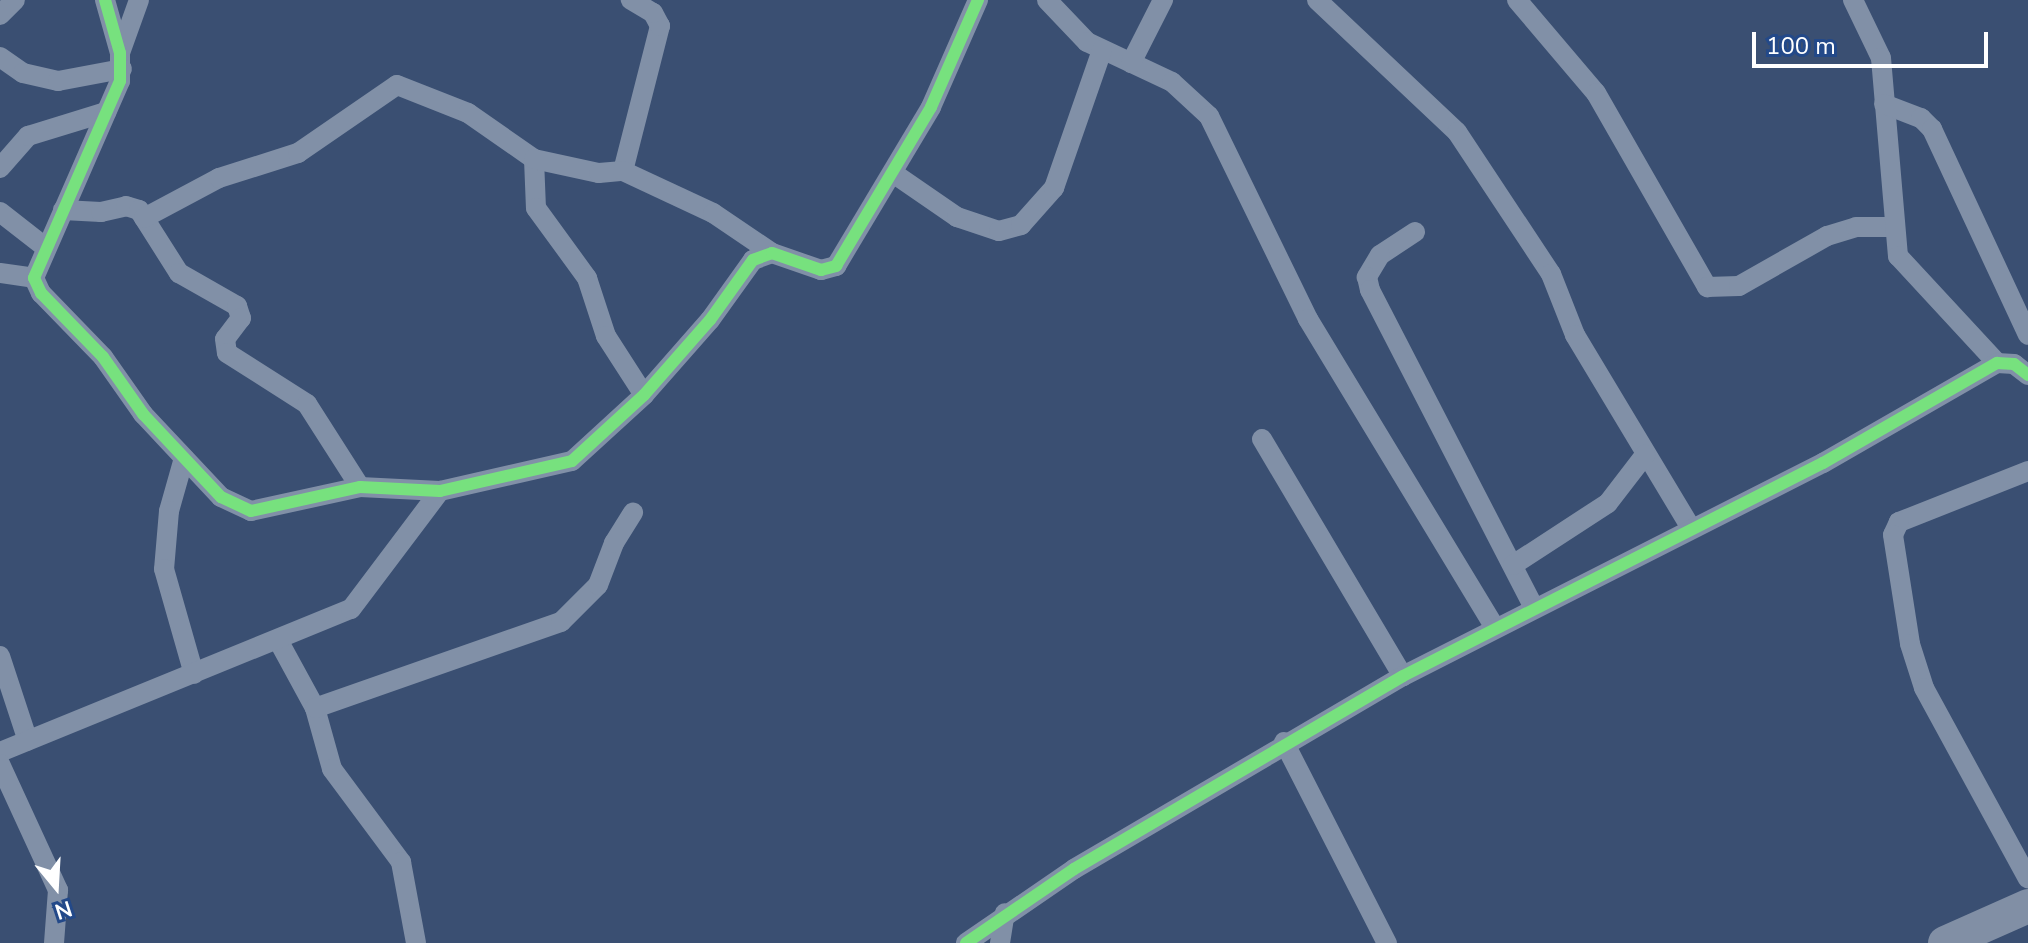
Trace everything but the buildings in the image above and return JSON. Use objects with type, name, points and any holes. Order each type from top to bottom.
[{"type":"highway","points":[[1945,943],[2028,906]]},
{"type":"street","points":[[0,15],[15,0]]},
{"type":"street","points":[[105,0],[121,61]]},
{"type":"street","points":[[139,0],[106,112],[34,278],[41,293],[103,357],[143,414],[221,497],[251,511],[360,487],[440,491],[564,465],[644,395],[710,320],[745,266],[772,253]]},
{"type":"street","points":[[623,171],[660,26],[653,13],[631,0]]},
{"type":"street","points":[[144,218],[219,178],[286,159],[397,85],[468,113],[534,159],[599,173],[623,171],[713,213],[772,253],[821,270],[836,266],[893,173],[931,107],[978,0]]},
{"type":"street","points":[[1047,0],[1078,33],[1102,50],[1183,89],[1209,116],[1308,319],[1495,628]]},
{"type":"street","points":[[1131,63],[1163,0]]},
{"type":"street","points":[[1317,0],[1457,132],[1551,274],[1575,335],[1691,528]]},
{"type":"street","points":[[1517,0],[1596,93],[1707,287],[1739,286],[1827,236],[1856,227],[1891,227]]},
{"type":"street","points":[[1853,0],[1881,58],[1891,227],[1905,268],[1937,295],[1997,363],[2027,372]]},
{"type":"street","points":[[893,173],[957,217],[999,231],[1021,225],[1054,188],[1102,50]]},
{"type":"street","points":[[0,57],[23,73],[58,81],[121,61]]},
{"type":"street","points":[[1884,104],[1921,118],[1932,129],[2028,335]]},
{"type":"street","points":[[0,168],[28,136],[106,112]]},
{"type":"street","points":[[534,159],[536,208],[587,278],[606,336],[644,395]]},
{"type":"street","points":[[63,210],[132,206],[144,218],[179,273],[237,306],[241,318],[225,339],[227,353],[307,404],[360,487]]},
{"type":"street","points":[[0,212],[46,248]]},
{"type":"street","points":[[1415,232],[1380,255],[1367,277],[1370,290],[1534,608]]},
{"type":"street","points":[[0,273],[34,278]]},
{"type":"street","points":[[966,943],[1005,913],[1284,742],[1495,628],[1886,430],[1997,363]]},
{"type":"street","points":[[1262,439],[1403,676]]},
{"type":"street","points":[[1513,565],[1608,503],[1645,455]]},
{"type":"street","points":[[184,458],[169,511],[164,569],[194,674]]},
{"type":"street","points":[[2028,471],[1899,522],[1893,535],[1910,644],[1924,688],[2028,879]]},
{"type":"street","points":[[0,752],[351,609],[440,491]]},
{"type":"street","points":[[315,708],[561,622],[598,585],[614,543],[633,513]]},
{"type":"street","points":[[278,640],[315,708],[332,769],[401,862],[416,943]]},
{"type":"street","points":[[0,656],[28,741]]},
{"type":"street","points":[[1284,742],[1387,943]]},
{"type":"street","points":[[0,764],[58,890],[54,943]]},
{"type":"street","points":[[1000,943],[1005,913]]},
{"type":"cycle path","points":[[105,0],[120,53],[120,81],[34,278],[41,293],[103,357],[143,414],[221,497],[251,511],[360,487],[440,491],[572,461],[644,395],[710,320],[753,260],[772,253],[821,270],[836,266],[931,107],[978,0]]},
{"type":"cycle path","points":[[966,943],[1074,869],[1403,676],[1823,463],[1997,363],[2014,364],[2028,375]]}]
